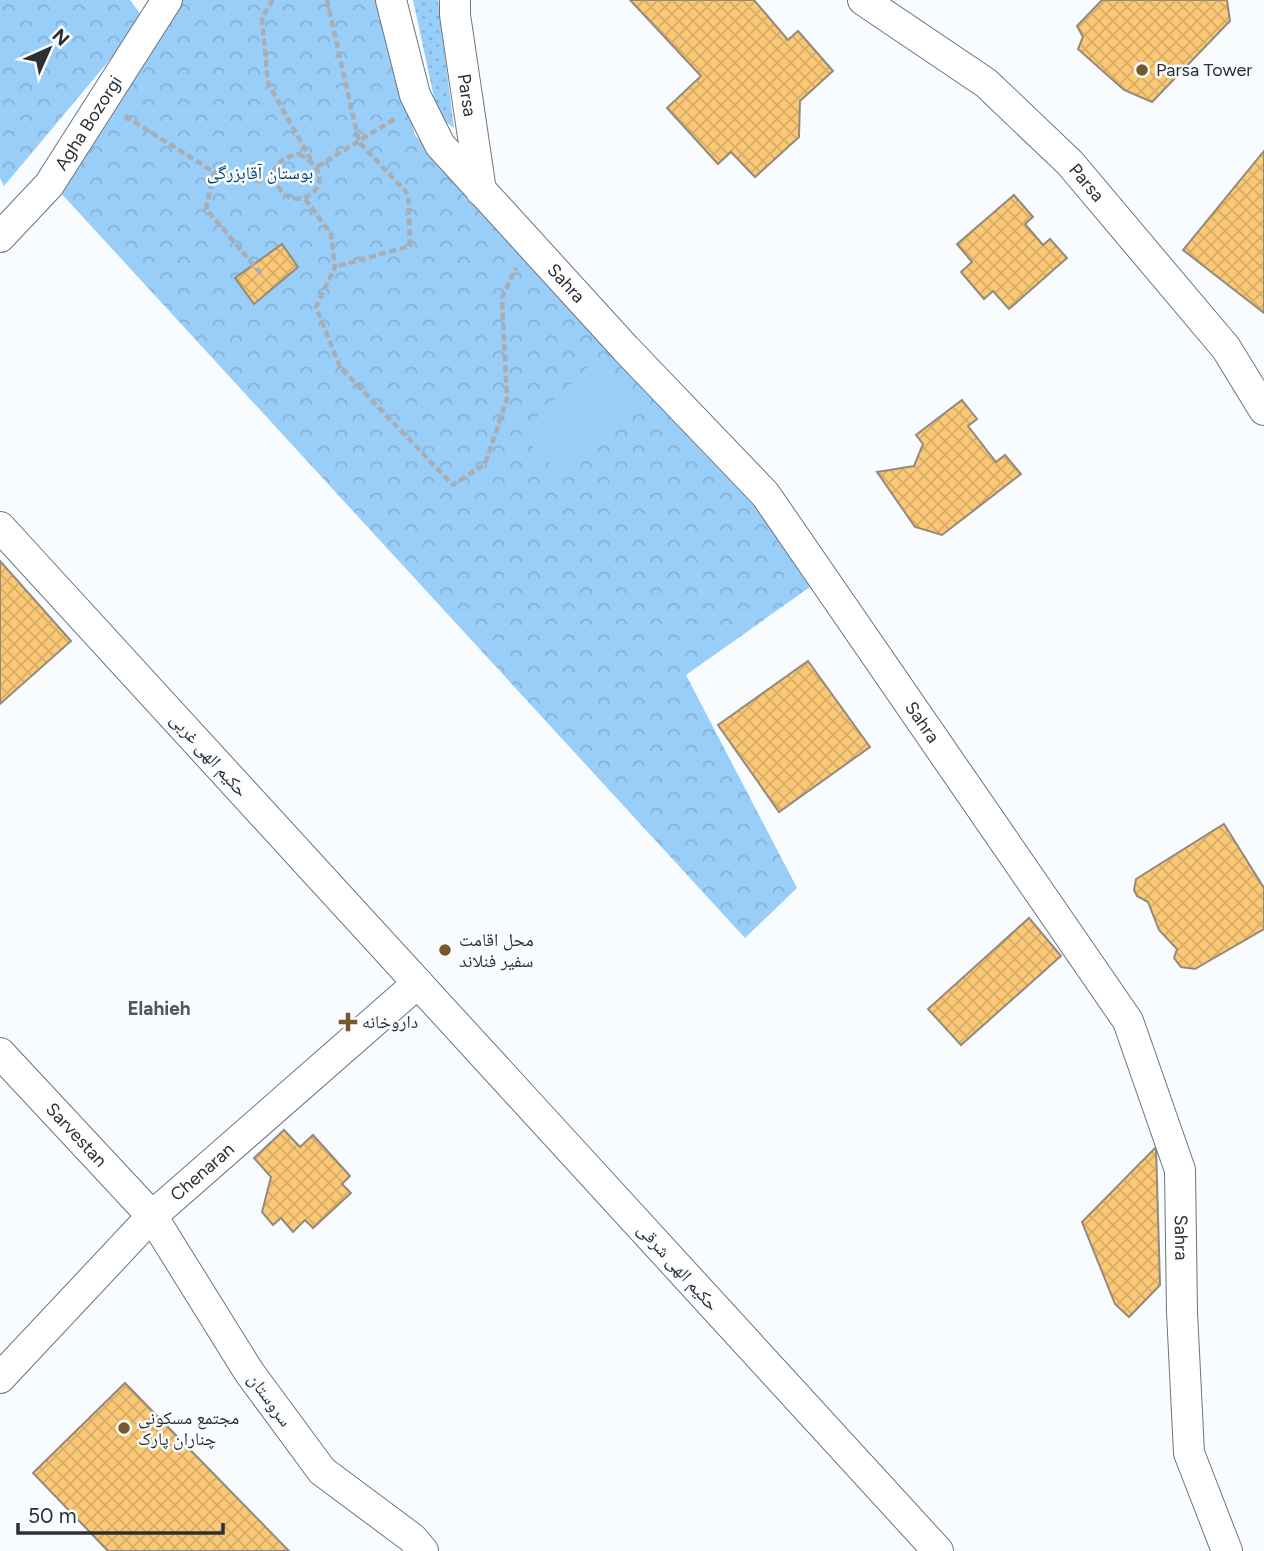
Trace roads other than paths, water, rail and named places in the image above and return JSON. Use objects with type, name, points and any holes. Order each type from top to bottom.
[{"type":"street","name":"Sahra","points":[[391,0],[415,95],[440,145],[626,349],[765,494],[1128,1021],[1180,1170],[1182,1312],[1189,1453],[1227,1551]]},
{"type":"street","name":"Parsa","points":[[455,0],[481,191]]},
{"type":"street","name":"Parsa","points":[[863,0],[986,83],[1070,163],[1226,348],[1264,410]]},
{"type":"street","name":"Agha Bozorgi","points":[[0,237],[49,185],[161,3]]},
{"type":"street","name":"حکیم الهی غربی","points":[[0,527],[418,984]]},
{"type":"street","name":"Chenaran","points":[[0,1378],[152,1216],[418,984]]},
{"type":"street","name":"حکیم الهی شرقی","points":[[418,984],[938,1551]]},
{"type":"street","name":"Sarvestan","points":[[0,1053],[152,1216]]},
{"type":"street","name":"سروستان","points":[[152,1216],[249,1372],[322,1471],[412,1538],[423,1551]]},
{"type":"place","name":"Parsa Tower","points":[[1142,70]]},
{"type":"place","name":"محل اقامت سفیر فنلاند","points":[[445,950]]},
{"type":"place","name":"داروخانه","points":[[348,1022]]},
{"type":"place","name":"مجتمع مسکونی چناران پارک","points":[[124,1428]]},
{"type":"district","name":"Elahieh","points":[[159,1008]]},
{"type":"park label","name":"بوستان آقابزرگی","points":[[260,173]]}]
